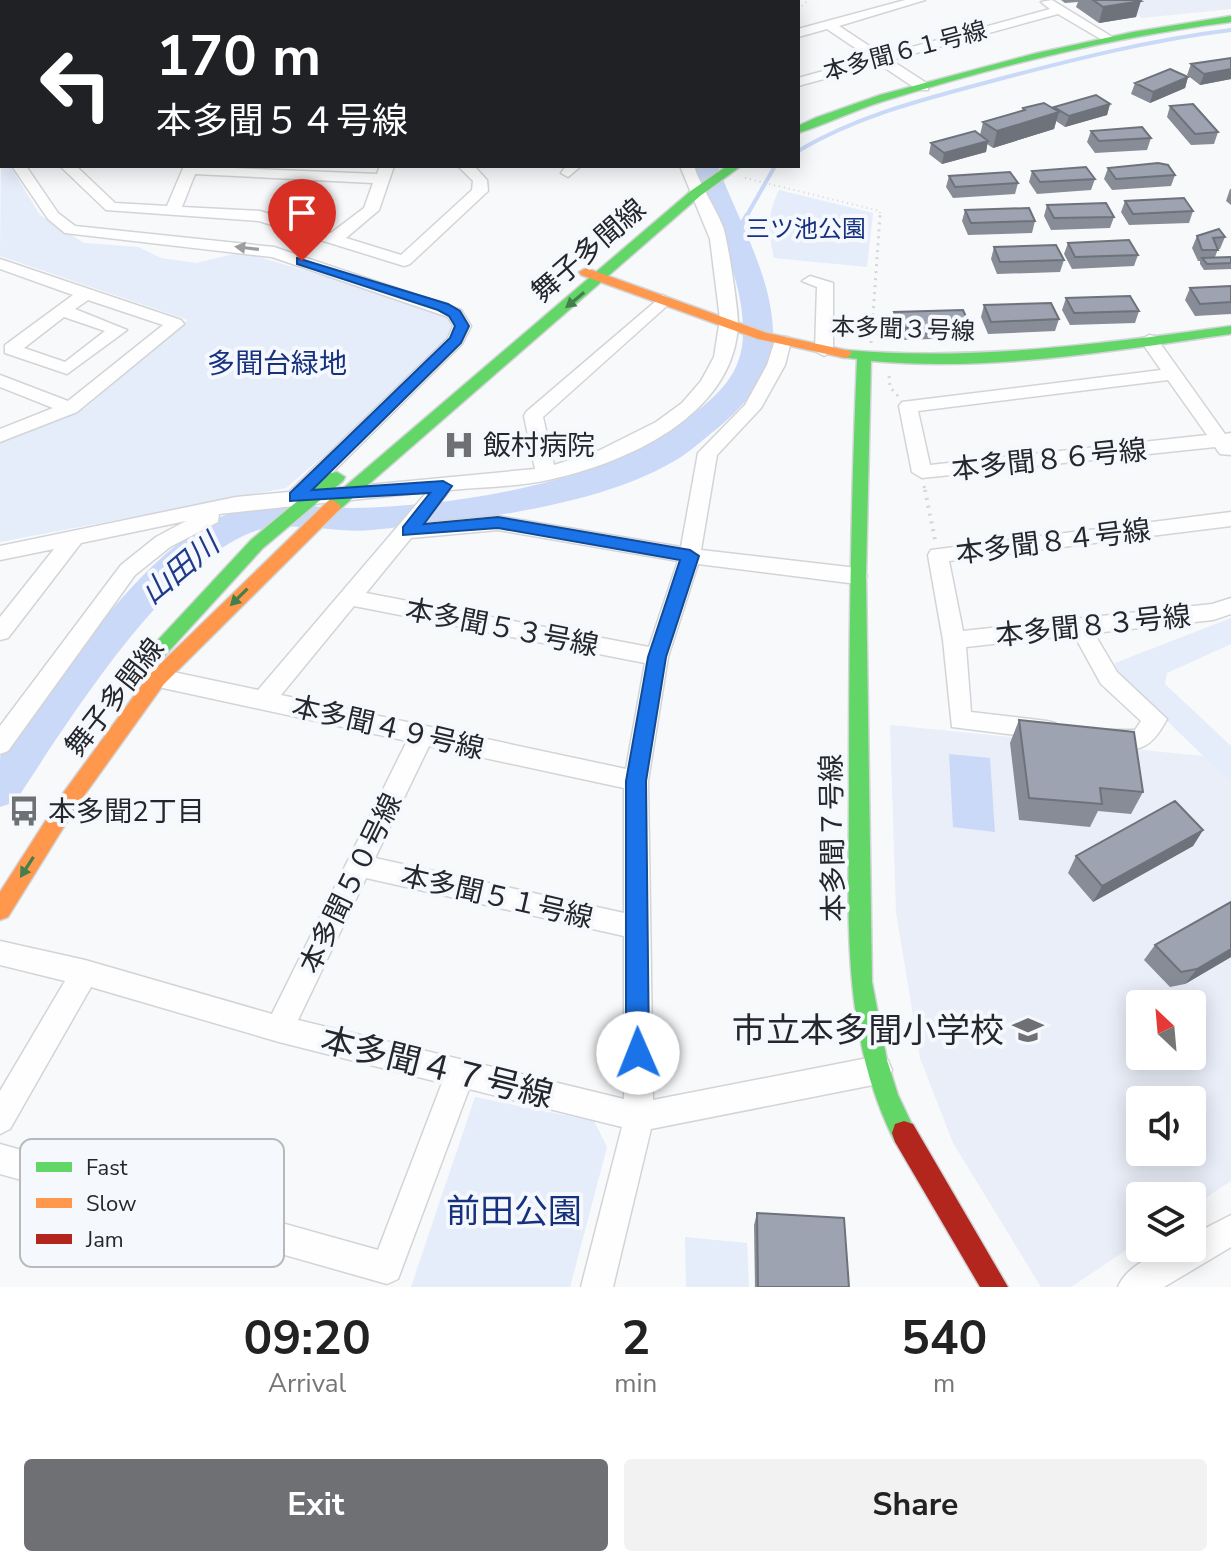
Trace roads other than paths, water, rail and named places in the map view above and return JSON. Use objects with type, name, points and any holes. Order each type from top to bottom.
[{"type":"street","points":[[800,33],[919,0]]},
{"type":"street","points":[[1043,0],[1102,36]]},
{"type":"street","name":"本多聞６１号線","points":[[800,81],[1059,10]]},
{"type":"street","points":[[800,120],[857,97],[1102,36],[1231,17]]},
{"type":"street","points":[[831,26],[918,84]]},
{"type":"street","points":[[800,129],[918,84]]},
{"type":"street","points":[[20,168],[53,216],[71,230],[274,252],[455,314],[462,326],[456,340],[304,497]]},
{"type":"street","points":[[69,168],[111,207],[260,216],[404,261],[480,191],[480,180],[467,168]]},
{"type":"street","points":[[173,211],[190,168],[385,172],[371,210],[334,239]]},
{"type":"street","name":"舞子多聞線","points":[[0,910],[148,677],[592,274],[691,180],[724,168]]},
{"type":"street","points":[[0,553],[236,504],[546,474],[590,463],[652,434],[698,397],[719,363],[729,325],[715,228],[691,180]]},
{"type":"street","points":[[0,264],[175,324],[70,408],[0,436]]},
{"type":"street","name":"舞子多聞線","points":[[34,821],[257,544],[304,497],[592,274]]},
{"type":"street","name":"本多聞３号線","points":[[592,274],[729,325],[782,341],[824,351],[864,355],[947,358],[1002,355],[1231,330]]},
{"type":"street","points":[[823,283],[824,351]]},
{"type":"street","points":[[63,311],[118,330],[67,369],[11,349],[86,293]]},
{"type":"street","points":[[546,474],[533,416],[663,300]]},
{"type":"street","points":[[1149,340],[1228,445]]},
{"type":"street","points":[[597,1287],[639,1117],[636,781],[657,657],[690,556],[708,453],[752,408],[776,365],[782,341]]},
{"type":"street","name":"本多聞７号線","points":[[864,355],[857,576],[861,982],[869,1040],[887,1104],[995,1287]]},
{"type":"street","name":"本多聞８６号線","points":[[1172,374],[908,406],[922,472],[1228,445]]},
{"type":"street","points":[[0,381],[70,408]]},
{"type":"street","points":[[265,698],[348,597],[409,531],[443,486]]},
{"type":"street","points":[[0,744],[128,570],[163,542],[236,504]]},
{"type":"street","name":"本多聞８４号線","points":[[1080,627],[1109,678],[1155,719],[1141,740],[960,720],[954,640],[938,555],[1231,519]]},
{"type":"street","points":[[409,531],[498,523],[690,556],[857,576]]},
{"type":"street","points":[[0,632],[76,535]]},
{"type":"street","name":"本多聞５３号線","points":[[348,597],[657,657]]},
{"type":"street","name":"本多聞８３号線","points":[[954,640],[1213,612],[1231,606]]},
{"type":"street","name":"本多聞４９号線","points":[[148,677],[265,698],[421,737],[636,781]]},
{"type":"street","name":"本多聞５０号線","points":[[279,1029],[421,737]]},
{"type":"street","name":"本多聞５１号線","points":[[359,865],[635,927]]},
{"type":"street","name":"本多聞４７号線","points":[[0,953],[85,973],[279,1029],[461,1071],[639,1117],[878,1070]]},
{"type":"street","points":[[0,1119],[85,973]]},
{"type":"street","points":[[284,1239],[387,1268],[461,1071]]},
{"type":"street","points":[[0,1159],[20,1165]]},
{"type":"street","points":[[1134,1287],[1231,1230]]},
{"type":"water","points":[[949,754],[990,758],[995,832],[953,827]]},
{"type":"waterway","points":[[800,150],[845,127],[942,94],[1111,51],[1231,30]]},
{"type":"waterway","name":"山田川","points":[[0,790],[80,676],[123,622],[187,558],[230,527],[271,517],[351,520],[405,515],[558,491],[631,467],[666,451],[720,409],[736,394],[753,367],[758,332],[750,283],[706,168]]},
{"type":"waterway","points":[[746,217],[774,168]]},
{"type":"waterway","points":[[735,237],[747,215]]},
{"type":"place","name":"飯村病院","points":[[459,445]]},
{"type":"place","name":"本多聞2丁目","points":[[24,811]]},
{"type":"place","name":"市立本多聞小学校","points":[[1028,1030]]},
{"type":"park label","name":"三ツ池公園","points":[[806,229]]},
{"type":"park label","name":"多聞台緑地","points":[[277,363]]},
{"type":"park label","name":"前田公園","points":[[514,1211]]}]
